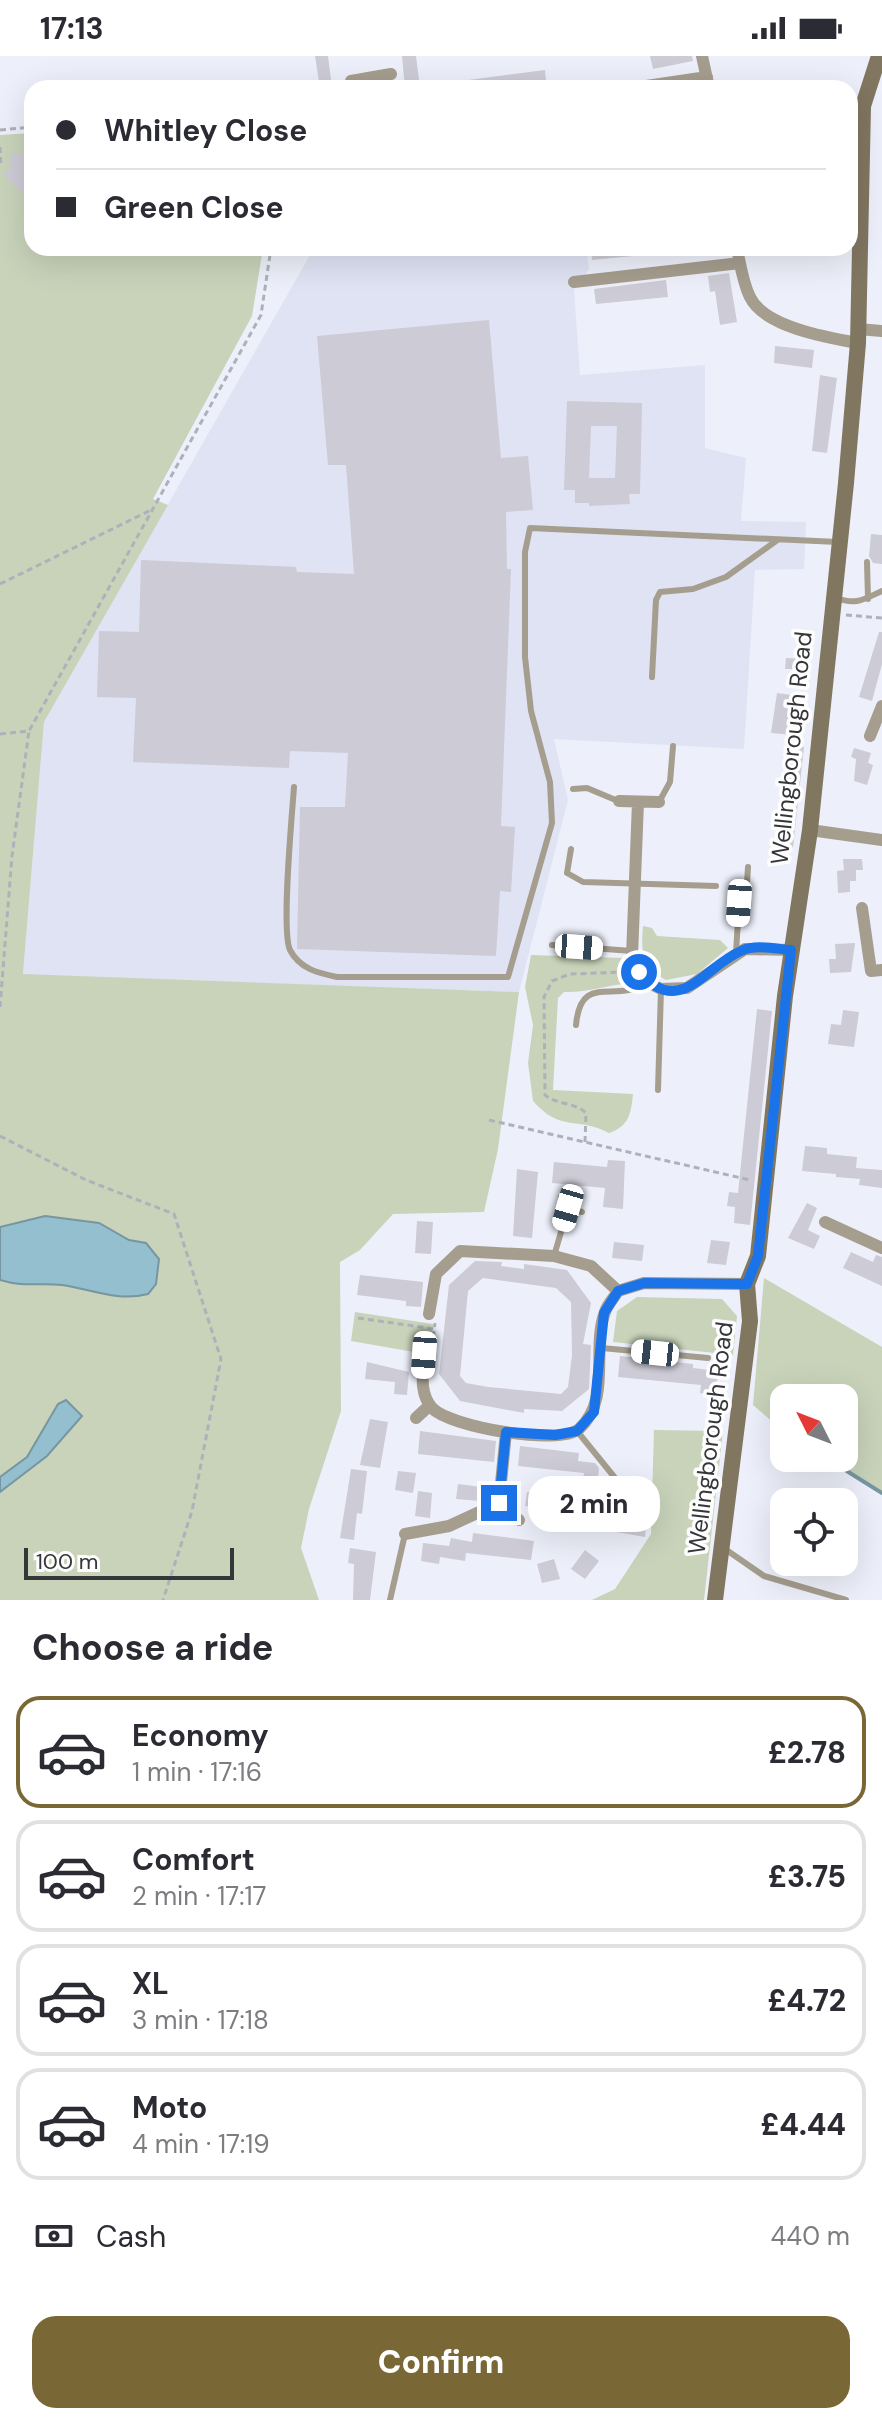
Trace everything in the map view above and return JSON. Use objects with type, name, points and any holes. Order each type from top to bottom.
[{"type":"main road","name":"Wellingborough Road","points":[[715,1600],[750,1321],[747,1284],[758,1256],[763,1182],[791,950],[810,830],[858,336],[863,106],[879,56]]},
{"type":"street","points":[[702,56],[708,80]]},
{"type":"street","points":[[379,80],[391,74]]},
{"type":"street","points":[[739,256],[751,300],[784,324],[858,336],[882,331]]},
{"type":"street","points":[[574,282],[740,263]]},
{"type":"street","points":[[870,736],[882,706]]},
{"type":"street","points":[[619,801],[659,802]]},
{"type":"street","points":[[638,802],[632,951],[643,977],[661,989],[687,988],[736,953],[755,948],[791,950]]},
{"type":"street","points":[[810,830],[882,840]]},
{"type":"street","points":[[862,908],[871,971],[882,970]]},
{"type":"street","points":[[825,1222],[882,1248]]},
{"type":"street","points":[[429,1314],[436,1274],[460,1251],[554,1256],[591,1266],[618,1291]]},
{"type":"street","points":[[424,1355],[422,1384],[430,1405],[454,1422],[506,1432],[555,1435],[577,1431],[594,1412],[604,1313],[618,1291],[644,1283],[747,1284]]},
{"type":"street","points":[[416,1418],[430,1405]]},
{"type":"street","points":[[499,1503],[506,1432]]},
{"type":"street","points":[[499,1503],[519,1520]]},
{"type":"street","points":[[405,1534],[449,1526],[499,1503]]},
{"type":"lane","points":[[294,787],[286,938],[299,962],[310,971],[337,977],[508,977],[552,823],[550,782],[531,711],[525,657],[525,552],[530,528],[838,542]]},
{"type":"lane","points":[[652,677],[656,600],[660,592],[693,589],[726,577],[777,540]]},
{"type":"lane","points":[[867,562],[868,599]]},
{"type":"lane","points":[[831,605],[853,604],[882,591]]},
{"type":"lane","points":[[659,802],[668,791],[673,746]]},
{"type":"lane","points":[[573,789],[587,788],[619,801]]},
{"type":"lane","points":[[571,849],[567,873],[573,879],[716,886]]},
{"type":"lane","points":[[736,953],[739,903],[747,883],[748,867]]},
{"type":"lane","points":[[552,945],[632,951]]},
{"type":"lane","points":[[576,1025],[578,1005],[584,997],[599,991],[636,990],[643,977]]},
{"type":"lane","points":[[658,1090],[661,989]]},
{"type":"lane","points":[[561,1197],[568,1208],[582,1212]]},
{"type":"lane","points":[[554,1256],[568,1208]]},
{"type":"lane","points":[[602,1348],[708,1358]]},
{"type":"lane","points":[[577,1431],[624,1489]]},
{"type":"lane","points":[[390,1600],[405,1534]]},
{"type":"lane","points":[[722,1546],[764,1576],[846,1600]]},
{"type":"path","points":[[0,130],[24,128]]},
{"type":"path","points":[[0,147],[1,167]]},
{"type":"path","points":[[0,1007],[12,856],[29,731],[261,315],[270,256]]},
{"type":"path","points":[[0,584],[153,509]]},
{"type":"path","points":[[831,605],[882,618]]},
{"type":"path","points":[[0,734],[29,731]]},
{"type":"path","points":[[585,1143],[586,1113],[581,1108],[554,1102],[545,1095],[544,997],[552,981],[570,974],[643,977]]},
{"type":"path","points":[[489,1120],[721,1176],[763,1182]]},
{"type":"path","points":[[0,1136],[86,1180],[174,1214],[221,1359],[192,1511],[163,1600]]},
{"type":"path","points":[[424,1355],[433,1346],[436,1318],[429,1314]]},
{"type":"path","points":[[358,1318],[435,1329]]},
{"type":"shaded area","points":[[309,256],[587,256],[589,269],[574,290],[580,375],[705,365],[705,448],[746,458],[741,521],[806,522],[804,569],[755,570],[744,749],[554,739],[568,800],[519,992],[23,975],[44,722]]},
{"type":"green space","points":[[24,134],[24,256],[262,256],[252,316],[153,499],[168,505],[44,722],[23,974],[519,992],[498,1149],[484,1212],[393,1214],[360,1250],[340,1262],[341,1411],[309,1509],[301,1548],[319,1600],[0,1600],[0,135]]},
{"type":"green space","points":[[643,926],[652,928],[657,936],[720,940],[728,948],[697,974],[666,980],[652,969],[644,957]]},
{"type":"green space","points":[[531,955],[624,958],[635,983],[564,992],[558,998],[553,1090],[633,1094],[628,1118],[616,1130],[609,1133],[588,1125],[561,1121],[533,1101],[528,1063],[533,1025],[525,987]]},
{"type":"green space","points":[[764,1278],[882,1347],[882,1493],[848,1472],[858,1472],[858,1384],[770,1384],[770,1420],[753,1405]]},
{"type":"green space","points":[[637,1297],[722,1299],[737,1316],[733,1355],[613,1342],[617,1311]]},
{"type":"green space","points":[[355,1312],[433,1324],[431,1346],[414,1352],[351,1341]]},
{"type":"green space","points":[[654,1430],[723,1431],[704,1600],[592,1600],[615,1589],[651,1534]]},
{"type":"water","points":[[45,1216],[99,1223],[129,1240],[146,1243],[159,1259],[156,1284],[148,1294],[126,1297],[62,1285],[17,1284],[0,1280],[0,1227]]},
{"type":"water","points":[[66,1400],[82,1416],[47,1456],[0,1492],[0,1477],[27,1457],[58,1404]]},
{"type":"building","points":[[315,56],[328,56],[331,80],[319,80]]},
{"type":"building","points":[[402,56],[416,56],[419,80],[404,80]]},
{"type":"building","points":[[650,56],[692,56],[693,61],[653,69]]},
{"type":"building","points":[[545,70],[546,80],[468,80]]},
{"type":"building","points":[[16,152],[21,156],[24,153],[24,195],[3,174],[12,165],[7,161]]},
{"type":"building","points":[[592,256],[633,256],[592,260]]},
{"type":"building","points":[[729,273],[737,322],[720,325],[715,291],[710,292],[708,276]]},
{"type":"building","points":[[666,280],[668,297],[596,304],[594,289]]},
{"type":"building","points":[[489,320],[501,458],[528,456],[533,510],[506,512],[507,569],[511,569],[501,826],[515,827],[511,892],[500,891],[496,956],[297,949],[300,807],[345,807],[348,753],[290,751],[289,768],[133,762],[136,698],[97,697],[99,631],[139,632],[141,560],[296,567],[297,572],[354,574],[346,465],[328,465],[317,336]]},
{"type":"building","points":[[775,346],[814,350],[812,368],[774,363]]},
{"type":"building","points":[[820,375],[837,378],[827,453],[812,451]]},
{"type":"building","points":[[567,401],[642,403],[640,494],[629,494],[630,504],[589,506],[589,503],[575,503],[575,490],[564,490]],"holes":[[[591,426],[617,426],[615,478],[589,478]]]},
{"type":"building","points":[[871,534],[882,535],[882,564],[873,563],[869,556]]},
{"type":"building","points":[[879,632],[882,632],[882,664],[872,701],[859,697]]},
{"type":"building","points":[[786,658],[808,659],[806,684],[794,683],[795,669],[785,669]]},
{"type":"building","points":[[777,693],[799,696],[794,735],[771,733]]},
{"type":"building","points":[[789,745],[804,747],[793,848],[778,846]]},
{"type":"building","points":[[854,748],[871,753],[868,763],[873,765],[867,785],[854,781],[856,759],[851,757]]},
{"type":"building","points":[[843,859],[862,859],[863,870],[856,870],[856,881],[850,881],[850,892],[838,893],[837,871],[844,870]]},
{"type":"building","points":[[855,943],[851,972],[830,973],[829,959],[836,959],[835,944]]},
{"type":"building","points":[[757,1009],[772,1011],[750,1225],[734,1223],[735,1207],[727,1206],[729,1192],[738,1193]]},
{"type":"building","points":[[843,1010],[859,1012],[854,1047],[828,1044],[831,1024],[841,1025]]},
{"type":"building","points":[[805,1146],[827,1148],[827,1154],[857,1157],[856,1168],[882,1170],[882,1188],[859,1185],[860,1179],[802,1171]]},
{"type":"building","points":[[608,1160],[625,1161],[623,1209],[603,1207],[605,1188],[552,1183],[554,1162],[607,1167]]},
{"type":"building","points":[[517,1169],[538,1172],[532,1238],[513,1236]]},
{"type":"building","points":[[807,1203],[817,1208],[808,1230],[820,1236],[814,1249],[788,1238]]},
{"type":"building","points":[[417,1221],[433,1222],[431,1254],[415,1253]]},
{"type":"building","points":[[711,1240],[730,1242],[726,1265],[707,1263]]},
{"type":"building","points":[[614,1242],[644,1245],[642,1261],[612,1258]]},
{"type":"building","points":[[851,1252],[873,1262],[876,1255],[882,1257],[882,1286],[843,1268]]},
{"type":"building","points":[[475,1261],[502,1262],[501,1266],[524,1269],[524,1264],[567,1270],[591,1303],[583,1344],[591,1345],[589,1389],[562,1411],[524,1409],[524,1413],[460,1401],[439,1374],[449,1285]],"holes":[[[483,1278],[556,1288],[571,1302],[572,1355],[568,1387],[561,1394],[466,1383],[460,1376],[468,1291]]]},
{"type":"building","points":[[360,1275],[423,1282],[421,1307],[406,1306],[406,1301],[357,1295]]},
{"type":"building","points":[[620,1356],[693,1364],[693,1368],[718,1371],[716,1395],[700,1393],[701,1385],[618,1377]]},
{"type":"building","points":[[367,1362],[409,1372],[407,1395],[394,1394],[395,1382],[365,1379]]},
{"type":"building","points":[[370,1419],[388,1422],[380,1468],[360,1465]]},
{"type":"building","points":[[420,1431],[496,1441],[494,1462],[418,1454]]},
{"type":"building","points":[[520,1446],[579,1453],[578,1461],[595,1463],[599,1468],[597,1488],[582,1486],[584,1473],[518,1466]]},
{"type":"building","points":[[351,1469],[367,1471],[362,1514],[357,1513],[354,1540],[340,1538]]},
{"type":"building","points":[[398,1471],[416,1473],[413,1493],[395,1490]]},
{"type":"building","points":[[458,1484],[482,1487],[480,1501],[456,1499]]},
{"type":"building","points":[[418,1491],[432,1493],[430,1518],[415,1516]]},
{"type":"building","points":[[527,1492],[550,1494],[549,1508],[525,1506]]},
{"type":"building","points":[[595,1513],[647,1516],[645,1537],[594,1528]]},
{"type":"building","points":[[473,1533],[534,1541],[531,1560],[466,1553],[465,1561],[440,1557],[439,1564],[421,1561],[423,1543],[449,1546],[451,1538],[472,1542]]},
{"type":"building","points":[[350,1548],[376,1552],[370,1600],[353,1600],[354,1564],[348,1563]]},
{"type":"building","points":[[585,1550],[599,1561],[585,1579],[571,1569]]},
{"type":"building","points":[[554,1559],[560,1579],[542,1583],[537,1564]]},
{"type":"waterway","points":[[848,1472],[882,1493]]},
{"type":"route","points":[[499,1503],[506,1432],[555,1435],[577,1431],[594,1412],[604,1313],[618,1291],[644,1283],[747,1284],[758,1256],[763,1182],[791,950],[745,949],[726,959],[697,983],[674,990],[654,986],[639,972]]}]
